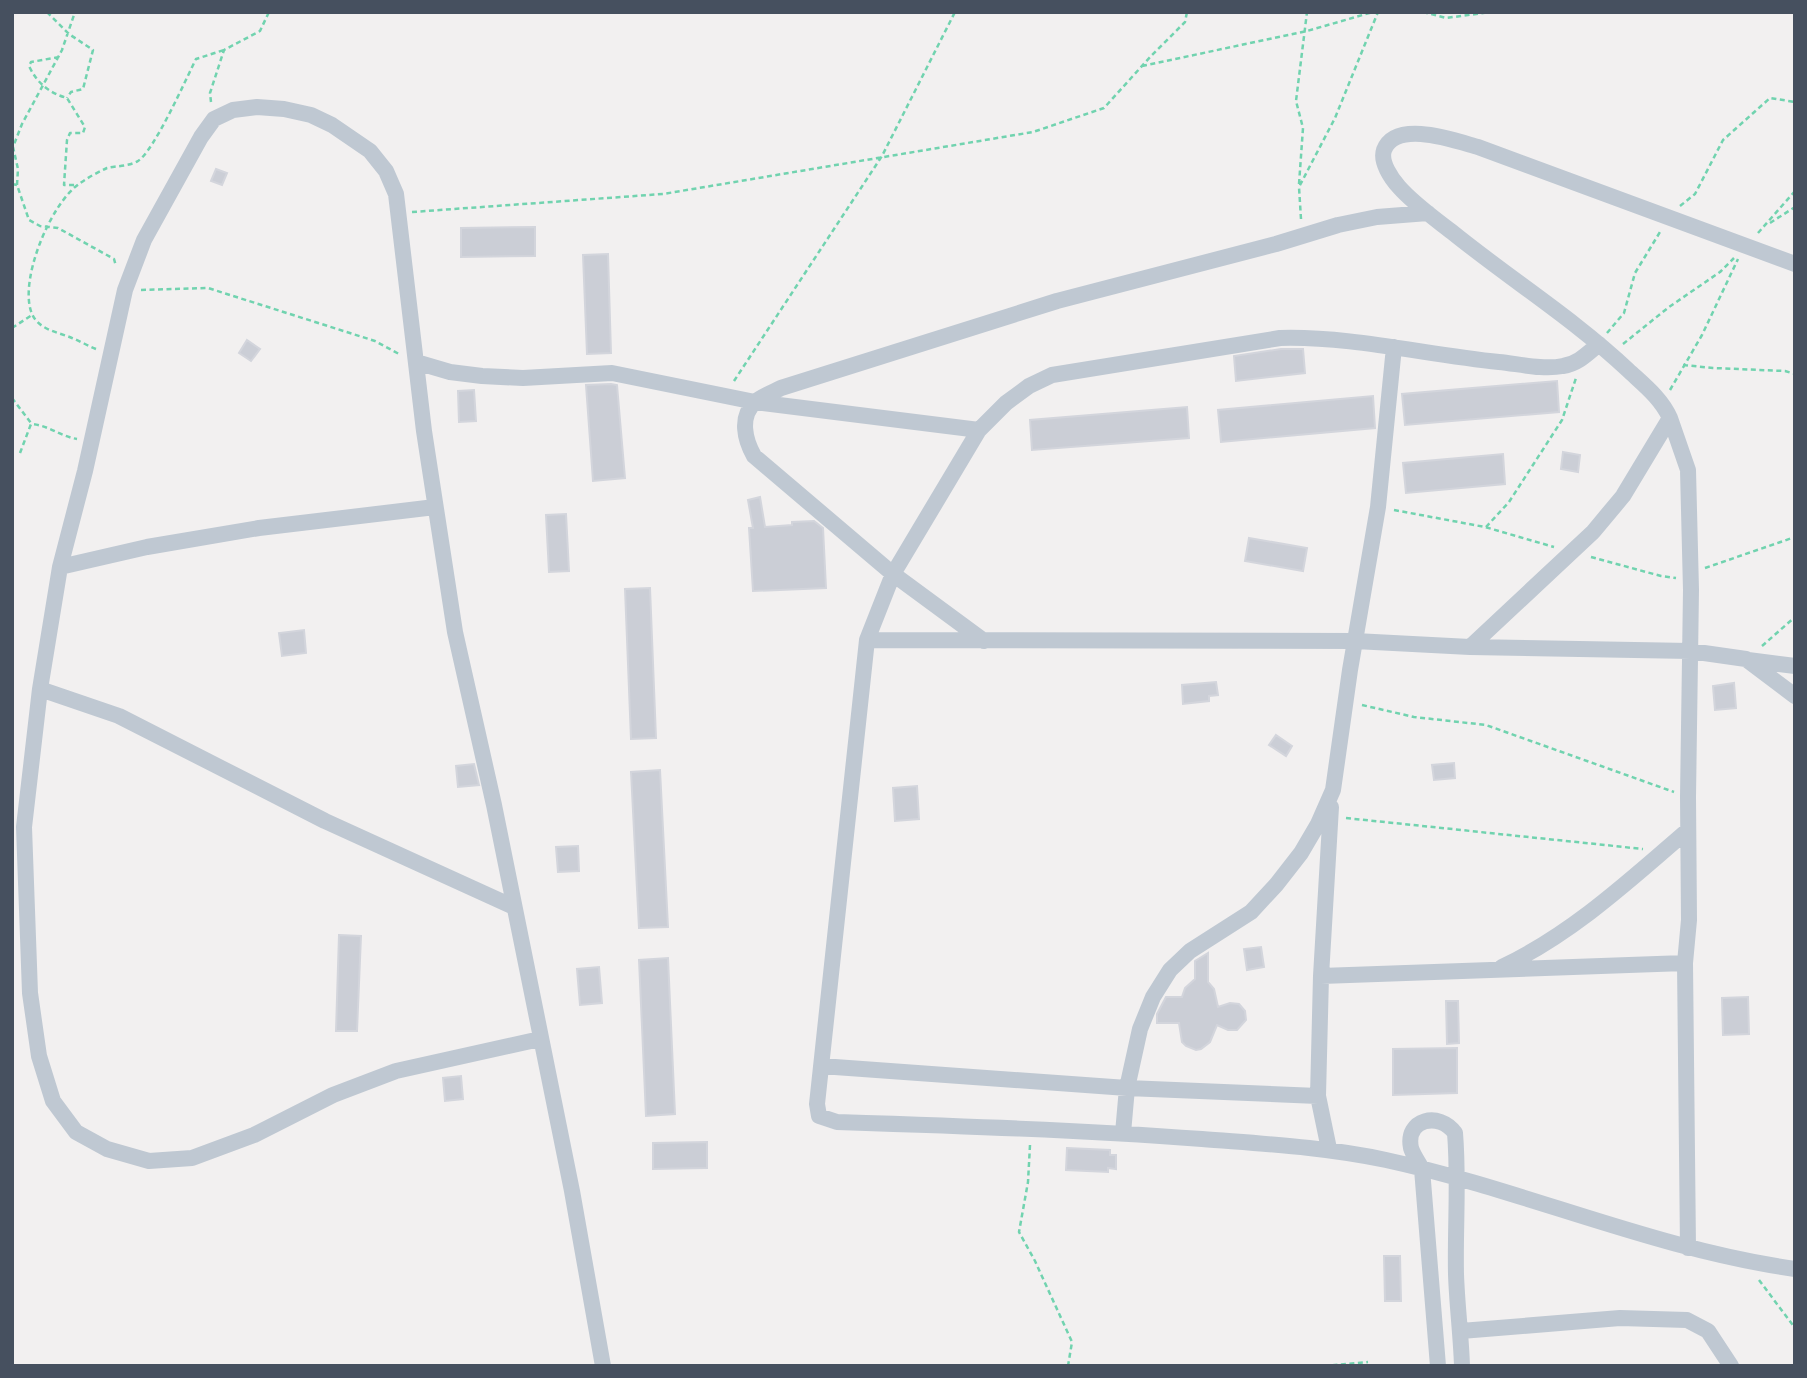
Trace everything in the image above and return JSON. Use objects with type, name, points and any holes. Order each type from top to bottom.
[{"type":"street","points":[[540,1039],[396,1071],[334,1095],[254,1135],[192,1158],[149,1161],[107,1149],[76,1132],[53,1101],[39,1056],[30,993],[18,827],[60,567],[125,290],[144,240],[186,160],[215,119],[233,110],[257,107],[311,115],[332,125],[370,151],[386,171],[396,194],[435,508],[468,696],[494,805],[572,1191],[603,1366]]},
{"type":"street","points":[[1688,1248],[1685,963],[1689,920],[1691,573],[1688,470],[1667,411],[1605,349],[1400,189],[1385,166],[1382,156],[1386,145],[1393,139],[1419,134],[1436,136],[1478,147],[1664,218],[1795,264]]},
{"type":"street","points":[[984,642],[893,574],[754,456],[744,429],[747,415],[755,402],[781,388],[1057,301],[1377,217],[1428,213]]},
{"type":"street","points":[[1605,349],[1564,366],[1546,367],[1315,337],[1280,338],[1052,375],[1029,386],[1006,403],[979,430],[893,574],[867,640],[821,1066],[819,1116],[829,1121],[1123,1133],[1329,1149],[1422,1169],[1522,1196],[1688,1248],[1745,1262],[1795,1269]]},
{"type":"street","points":[[1329,1149],[1318,1096],[1329,816],[1345,701],[1378,506],[1394,347]]},
{"type":"street","points":[[416,362],[450,372],[482,376],[523,378],[612,373],[755,402],[979,430]]},
{"type":"street","points":[[1470,647],[1572,552],[1623,496],[1667,411]]},
{"type":"street","points":[[60,567],[147,547],[259,528],[435,508]]},
{"type":"street","points":[[867,640],[1355,641],[1470,647],[1690,651],[1795,666]]},
{"type":"street","points":[[1746,660],[1795,696]]},
{"type":"street","points":[[40,689],[119,716],[325,821],[514,907]]},
{"type":"street","points":[[1123,1133],[1127,1088],[1140,1029],[1153,997],[1170,970],[1190,951],[1251,912],[1276,885],[1301,853],[1333,790]]},
{"type":"street","points":[[1497,969],[1534,952],[1613,895],[1688,830]]},
{"type":"street","points":[[1321,976],[1685,963]]},
{"type":"street","points":[[821,1066],[1127,1088],[1318,1096]]},
{"type":"street","points":[[1438,1366],[1422,1169],[1411,1149],[1412,1137],[1418,1124],[1428,1120],[1441,1121],[1455,1133],[1458,1180],[1456,1276],[1462,1366]]},
{"type":"street","points":[[1461,1331],[1620,1318],[1687,1320],[1708,1331],[1731,1366]]},
{"type":"path","points":[[47,12],[69,34],[93,50],[83,89],[71,92],[67,98]]},
{"type":"path","points":[[75,12],[69,34],[22,124],[13,147],[18,185],[29,220],[58,228],[114,259],[125,290],[208,288],[375,341],[416,362]]},
{"type":"path","points":[[110,362],[105,351],[49,332],[32,315],[29,292],[32,267],[47,227],[60,204],[77,185],[105,169],[138,161],[154,142],[196,59],[224,50],[260,31],[269,12]]},
{"type":"path","points":[[724,396],[882,156],[955,12]]},
{"type":"path","points":[[399,213],[663,194],[1033,132],[1104,108],[1185,22],[1187,12]]},
{"type":"path","points":[[1302,236],[1299,187],[1303,128],[1296,101],[1307,12]]},
{"type":"path","points":[[1142,66],[1304,32],[1376,12]]},
{"type":"path","points":[[1299,187],[1335,118],[1376,12]]},
{"type":"path","points":[[1423,12],[1446,18],[1491,12]]},
{"type":"path","points":[[1562,12],[1595,12]]},
{"type":"path","points":[[215,119],[210,93],[224,50]]},
{"type":"path","points":[[58,57],[31,62],[29,66],[42,86],[55,95],[67,98],[85,127],[83,133],[70,133],[67,140],[64,185],[77,185]]},
{"type":"path","points":[[1605,349],[1624,313],[1635,273],[1661,230],[1664,218],[1695,194],[1723,140],[1770,98],[1795,102]]},
{"type":"path","points":[[12,184],[18,185]]},
{"type":"path","points":[[1605,349],[1720,272],[1767,225],[1795,191]]},
{"type":"path","points":[[1767,225],[1795,207]]},
{"type":"path","points":[[1667,411],[1683,365],[1702,335],[1745,247]]},
{"type":"path","points":[[12,328],[32,315]]},
{"type":"path","points":[[1485,527],[1509,502],[1562,420],[1583,359]]},
{"type":"path","points":[[1683,365],[1785,371],[1795,374]]},
{"type":"path","points":[[12,398],[31,424],[48,427],[62,436],[82,439],[93,435]]},
{"type":"path","points":[[20,453],[31,424]]},
{"type":"path","points":[[1378,506],[1485,527],[1661,576],[1677,578],[1795,537]]},
{"type":"path","points":[[1746,660],[1795,617]]},
{"type":"path","points":[[1345,701],[1414,717],[1486,725],[1688,797]]},
{"type":"path","points":[[1329,816],[1664,851]]},
{"type":"path","points":[[1031,1130],[1028,1182],[1019,1232],[1073,1342],[1068,1366]]},
{"type":"path","points":[[1745,1262],[1795,1328]]},
{"type":"path","points":[[1324,1366],[1368,1362]]},
{"type":"building","points":[[216,169],[227,173],[222,185],[211,181]]},
{"type":"building","points":[[535,227],[535,256],[461,257],[461,228]]},
{"type":"building","points":[[608,254],[611,353],[587,354],[583,255]]},
{"type":"building","points":[[247,340],[260,349],[251,361],[239,353]]},
{"type":"building","points":[[1281,349],[1303,349],[1305,373],[1236,381],[1234,356]]},
{"type":"building","points":[[1557,381],[1559,412],[1405,425],[1402,394]]},
{"type":"building","points":[[586,385],[617,385],[625,478],[593,481]]},
{"type":"building","points":[[474,390],[476,421],[459,422],[458,391]]},
{"type":"building","points":[[1373,396],[1375,428],[1221,442],[1218,410]]},
{"type":"building","points":[[1187,407],[1189,438],[1032,450],[1030,420]]},
{"type":"building","points":[[1563,452],[1580,455],[1578,472],[1561,469]]},
{"type":"building","points":[[1503,454],[1505,484],[1406,493],[1403,463]]},
{"type":"building","points":[[760,497],[765,527],[814,521],[823,528],[826,588],[753,591],[749,528],[753,528],[748,500]]},
{"type":"building","points":[[566,514],[569,571],[549,572],[546,515]]},
{"type":"building","points":[[1249,538],[1307,548],[1303,571],[1245,561]]},
{"type":"building","points":[[650,588],[656,738],[631,739],[625,589]]},
{"type":"building","points":[[304,630],[306,653],[282,656],[279,633]]},
{"type":"building","points":[[1216,682],[1218,695],[1209,696],[1209,701],[1183,704],[1182,685]]},
{"type":"building","points":[[1734,683],[1736,708],[1715,710],[1713,686]]},
{"type":"building","points":[[1276,735],[1292,746],[1286,756],[1269,745]]},
{"type":"building","points":[[1454,763],[1455,778],[1434,780],[1432,765]]},
{"type":"building","points":[[474,764],[479,785],[458,787],[456,766]]},
{"type":"building","points":[[660,770],[668,927],[639,928],[631,772]]},
{"type":"building","points":[[917,786],[919,819],[895,821],[893,788]]},
{"type":"building","points":[[578,846],[579,871],[558,872],[556,847]]},
{"type":"building","points":[[339,935],[361,936],[357,1031],[336,1031]]},
{"type":"building","points":[[1261,947],[1264,967],[1247,970],[1244,949]]},
{"type":"building","points":[[1208,953],[1208,982],[1214,989],[1218,1007],[1230,1003],[1239,1004],[1245,1011],[1246,1020],[1237,1030],[1228,1030],[1217,1025],[1210,1042],[1196,1050],[1182,1042],[1179,1023],[1157,1023],[1157,1014],[1166,997],[1182,997],[1185,988],[1195,979],[1195,961]]},
{"type":"building","points":[[668,958],[675,1114],[646,1116],[639,960]]},
{"type":"building","points":[[599,967],[602,1003],[580,1005],[577,969]]},
{"type":"building","points":[[1748,997],[1749,1034],[1723,1035],[1722,998]]},
{"type":"building","points":[[1446,1001],[1458,1001],[1459,1043],[1447,1044]]},
{"type":"building","points":[[1457,1048],[1457,1093],[1393,1095],[1393,1049]]},
{"type":"building","points":[[461,1076],[463,1099],[445,1101],[443,1078]]},
{"type":"building","points":[[707,1142],[707,1168],[653,1169],[653,1143]]},
{"type":"building","points":[[1067,1148],[1110,1150],[1110,1155],[1116,1155],[1116,1169],[1108,1168],[1108,1172],[1066,1170]]},
{"type":"building","points":[[1384,1256],[1400,1256],[1401,1301],[1385,1301]]}]
